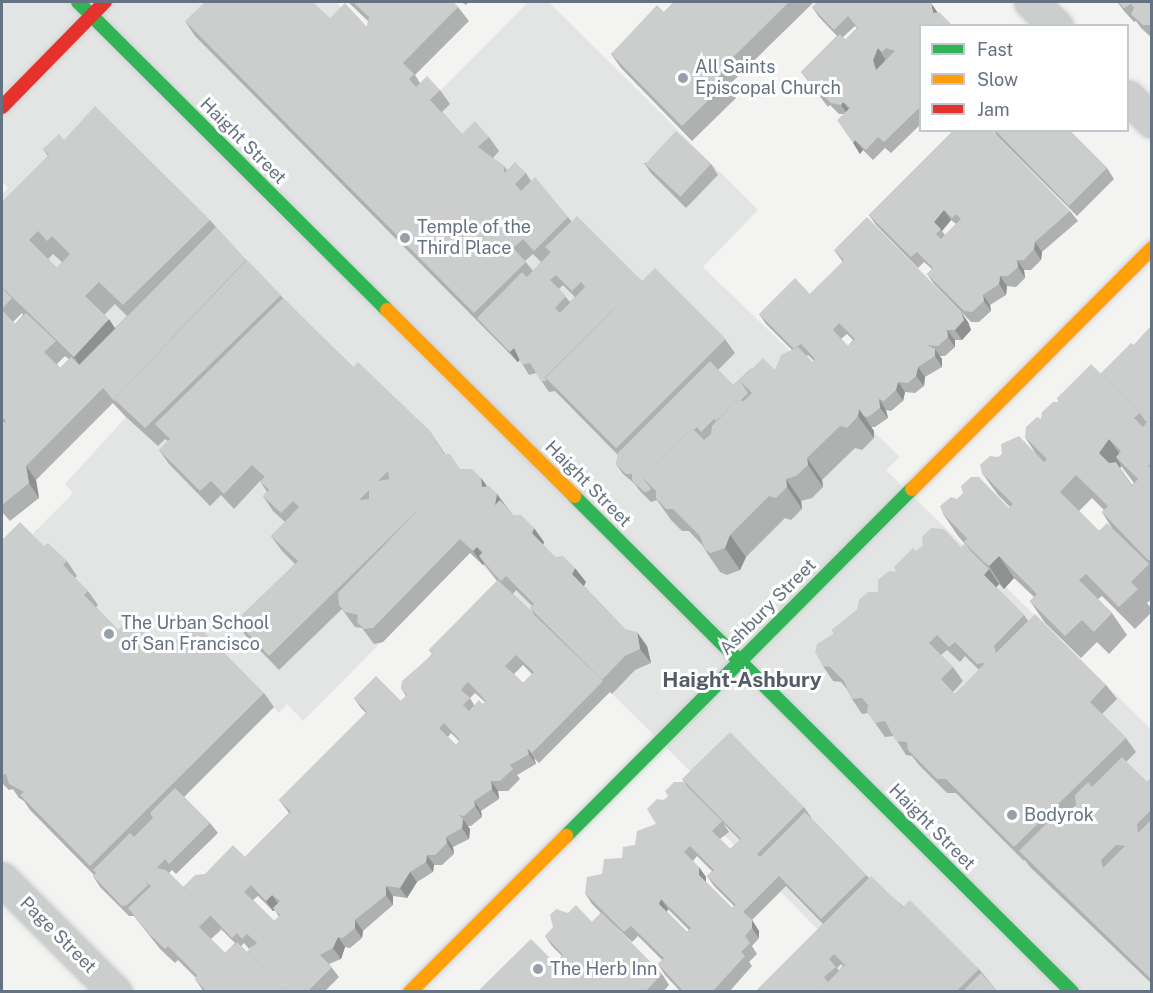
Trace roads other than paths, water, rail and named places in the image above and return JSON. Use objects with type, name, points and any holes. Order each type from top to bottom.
[{"type":"street","name":"Haight Street","points":[[78,2],[1072,992]]},
{"type":"street","points":[[2,107],[105,2]]},
{"type":"street","points":[[1032,2],[1054,24]]},
{"type":"street","points":[[1129,98],[1152,121]]},
{"type":"street","name":"Ashbury Street","points":[[410,992],[1152,248]]},
{"type":"street","name":"Page Street","points":[[2,879],[115,992]]},
{"type":"place","name":"All Saints Episcopal Church","points":[[683,78]]},
{"type":"place","name":"Temple of the Third Place","points":[[405,238]]},
{"type":"place","name":"The Urban School of San Francisco","points":[[109,634]]},
{"type":"place","name":"Bodyrok","points":[[1012,815]]},
{"type":"place","name":"The Herb Inn","points":[[538,969]]},
{"type":"district","name":"Haight-Ashbury","points":[[742,680]]}]
